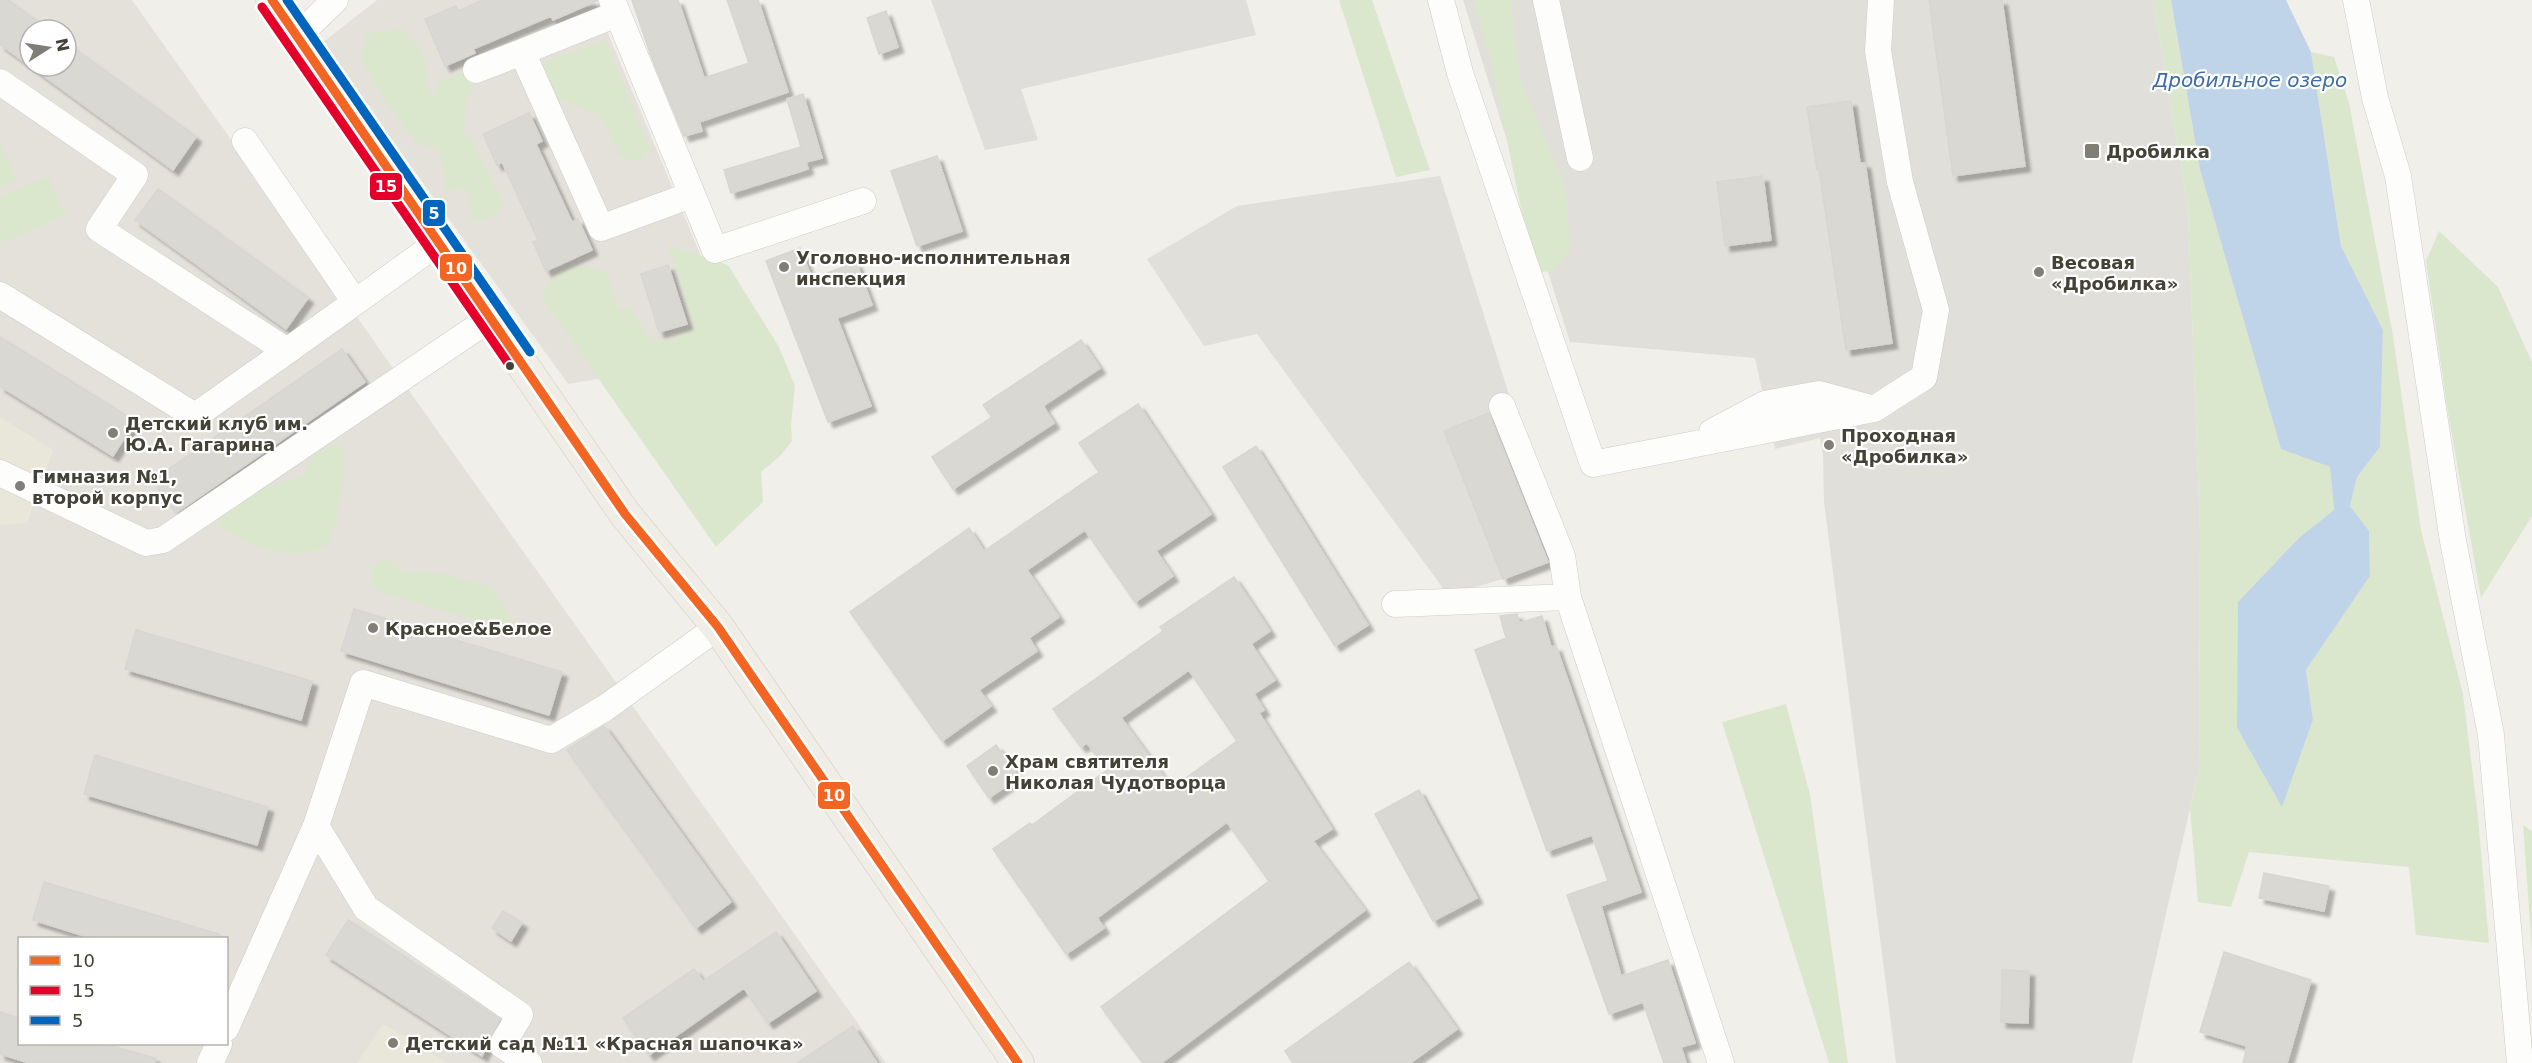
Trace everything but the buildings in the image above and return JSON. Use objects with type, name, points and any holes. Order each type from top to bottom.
[{"type":"main road","points":[[272,0],[492,317],[625,514],[718,627],[1018,1063]]},
{"type":"street","points":[[298,36],[335,0]]},
{"type":"street","points":[[1441,0],[1460,73],[1593,464],[1874,409],[1924,377],[1936,310],[1900,182],[1878,51],[1881,0]]},
{"type":"street","points":[[1546,0],[1580,158]]},
{"type":"street","points":[[2356,0],[2374,98],[2398,176],[2453,541],[2492,735],[2520,1063]]},
{"type":"street","points":[[476,70],[522,52],[615,7],[715,250],[863,201]]},
{"type":"street","points":[[522,52],[601,228],[691,195]]},
{"type":"street","points":[[0,82],[135,175],[99,229],[286,351]]},
{"type":"street","points":[[245,141],[356,302]]},
{"type":"street","points":[[0,295],[195,416],[439,242]]},
{"type":"street","points":[[0,473],[146,543],[163,540],[492,317]]},
{"type":"street","points":[[1502,406],[1562,556],[1568,597],[1721,1063]]},
{"type":"street","points":[[1395,604],[1568,597]]},
{"type":"street","points":[[228,1024],[316,826],[363,683],[551,740],[605,708],[718,627]]},
{"type":"street","points":[[316,826],[366,908],[520,1016],[502,1045],[529,1063]]},
{"type":"street","points":[[210,1063],[219,1045]]},
{"type":"shaded area","points":[[0,0],[132,0],[886,1063],[0,1063]]},
{"type":"shaded area","points":[[377,0],[594,0],[734,335],[634,373],[568,384],[322,43]]},
{"type":"shaded area","points":[[931,0],[1246,0],[1256,35],[1021,89],[1038,140],[985,150]]},
{"type":"shaded area","points":[[1463,0],[2153,0],[2188,210],[2200,529],[2199,769],[2132,1063],[1896,1063],[1824,502],[1823,455],[1820,438],[1775,449],[1755,358],[1570,342]]},
{"type":"shaded area","points":[[1440,176],[1511,401],[1552,560],[1503,579],[1448,595],[1257,334],[1204,346],[1147,259],[1237,206]]},
{"type":"shaded area","name":"Гимназия №1, второй корпус","points":[[0,417],[53,450],[27,523],[0,525]]},
{"type":"shaded area","name":"Детский сад №11 «Красная шапочка»","points":[[383,1024],[448,1063],[357,1063]]},
{"type":"green space","points":[[1339,0],[1372,0],[1430,170],[1396,177]]},
{"type":"green space","points":[[1473,0],[1511,0],[1521,82],[1566,188],[1570,250],[1554,271],[1541,272],[1521,209],[1490,57]]},
{"type":"green space","points":[[2153,0],[2171,0],[2200,170],[2281,448],[2330,466],[2334,510],[2300,537],[2237,728],[2282,806],[2313,720],[2306,670],[2370,576],[2369,532],[2350,506],[2357,477],[2380,447],[2383,330],[2341,246],[2311,52],[2334,57],[2349,103],[2393,336],[2421,530],[2463,694],[2478,817],[2489,943],[2416,935],[2409,867],[2249,852],[2231,907],[2198,902],[2190,809],[2199,769],[2200,529],[2188,210]]},
{"type":"green space","points":[[399,28],[422,53],[426,68],[426,87],[434,96],[440,80],[465,72],[474,84],[467,100],[463,134],[471,139],[504,204],[488,218],[475,222],[471,214],[467,188],[446,190],[442,158],[436,148],[416,143],[388,105],[361,59],[366,34]]},
{"type":"green space","points":[[605,40],[651,151],[638,161],[620,156],[600,115],[556,98],[539,64]]},
{"type":"green space","points":[[0,142],[17,180],[0,187]]},
{"type":"green space","points":[[48,176],[66,215],[0,244],[0,197]]},
{"type":"green space","points":[[2439,231],[2498,287],[2532,362],[2532,516],[2481,598],[2448,413],[2426,261]]},
{"type":"green space","points":[[668,245],[728,265],[779,347],[795,386],[791,424],[792,441],[780,456],[761,472],[763,502],[716,547],[542,298],[551,281],[559,275],[577,268],[596,268],[606,271],[619,310],[630,307],[644,331],[659,343],[695,330]]},
{"type":"green space","points":[[329,446],[343,447],[344,459],[341,495],[330,543],[317,550],[303,553],[275,551],[246,541],[220,527],[218,516],[258,487],[274,486],[303,474],[315,454]]},
{"type":"green space","points":[[387,558],[403,572],[442,573],[488,586],[500,598],[515,626],[508,630],[384,593],[372,586],[372,565]]},
{"type":"green space","points":[[1786,704],[1810,795],[1848,1063],[1829,1063],[1722,722]]},
{"type":"green space","points":[[2523,825],[2532,831],[2532,951]]},
{"type":"water","name":"Дробильное озеро","points":[[2171,0],[2286,0],[2311,52],[2341,246],[2383,330],[2380,447],[2357,477],[2350,506],[2369,531],[2370,576],[2306,670],[2313,720],[2282,807],[2237,728],[2238,602],[2300,537],[2334,510],[2330,467],[2281,449],[2200,170]]},
{"type":"transit line","name":"10","points":[[272,0],[625,514],[718,627],[1018,1063]]},
{"type":"transit line","name":"5","points":[[287,0],[530,352]]},
{"type":"transit line","name":"15","points":[[262,7],[510,366]]},
{"type":"place","name":"Дробилка","points":[[2092,151]]},
{"type":"place","name":"Уголовно-исполнительная инспекция","points":[[784,267]]},
{"type":"place","name":"Весовая «Дробилка»","points":[[2039,272]]},
{"type":"place","name":"Детский клуб им. Ю.А. Гагарина","points":[[113,433]]},
{"type":"place","name":"Проходная «Дробилка»","points":[[1829,445]]},
{"type":"place","name":"Гимназия №1, второй корпус","points":[[20,486]]},
{"type":"place","name":"Красное&Белое","points":[[373,628]]},
{"type":"place","name":"Храм святителя Николая Чудотворца","points":[[993,771]]},
{"type":"place","name":"Детский сад №11 «Красная шапочка»","points":[[393,1043]]}]
